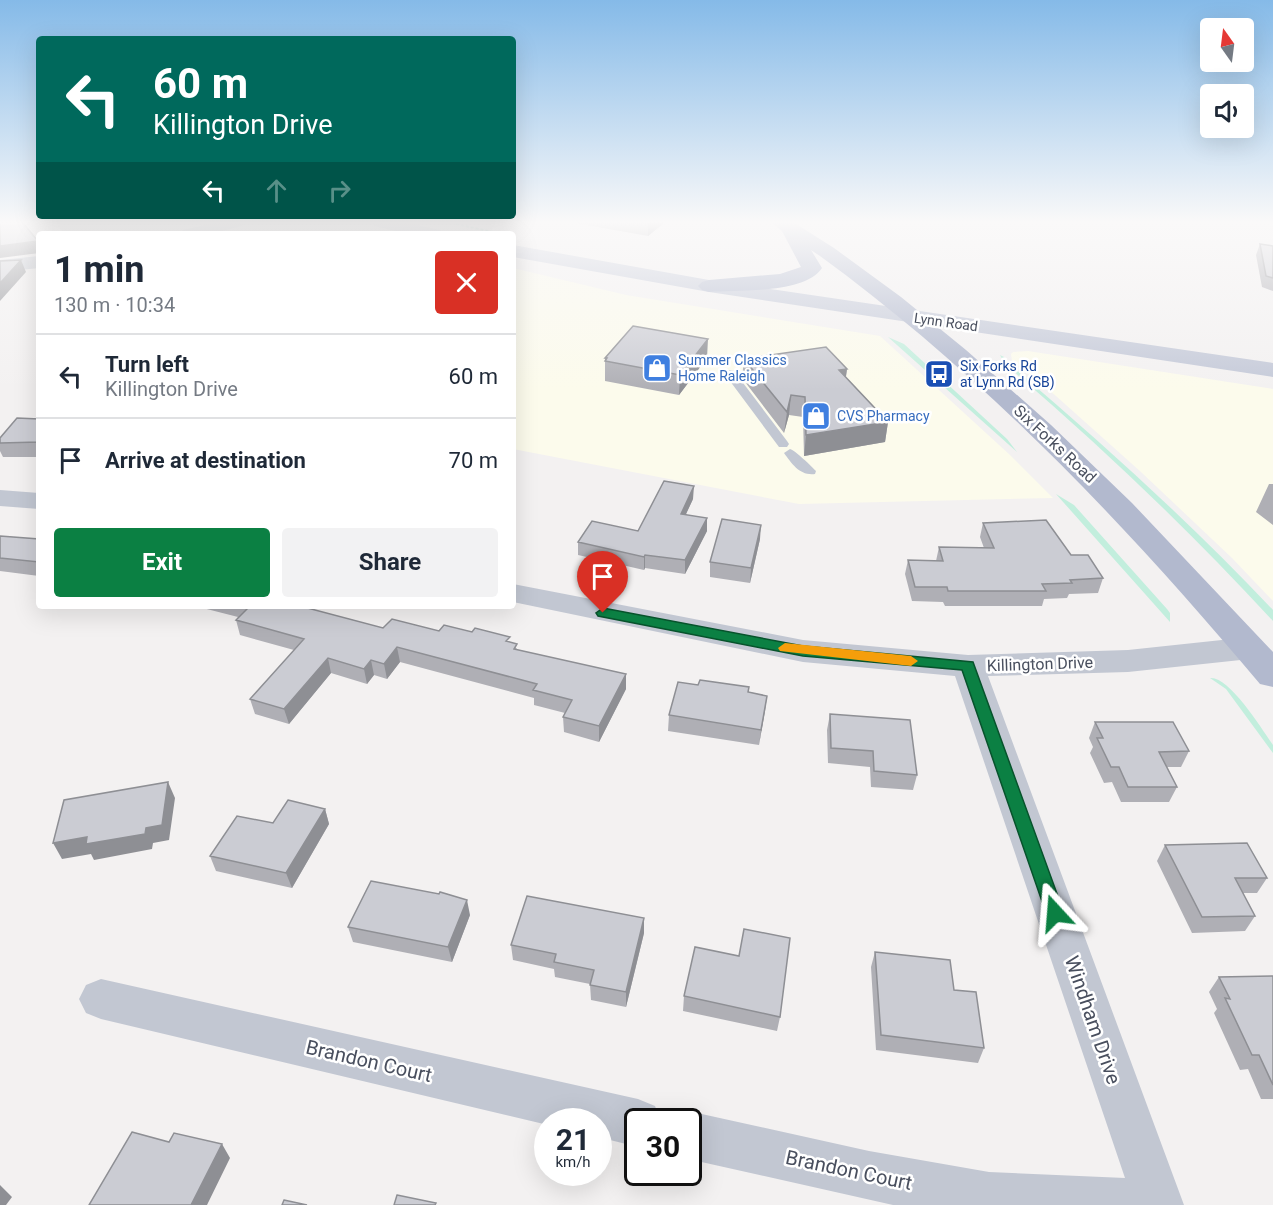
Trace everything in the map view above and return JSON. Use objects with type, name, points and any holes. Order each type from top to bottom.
[{"type":"main road","name":"Lynn Road","points":[[666,278],[1273,370]]},
{"type":"main road","points":[[709,286],[792,278]]},
{"type":"main road","name":"Six Forks Road","points":[[863,278],[915,317],[1082,467],[1159,546],[1273,675]]},
{"type":"street","points":[[0,498],[36,501]]},
{"type":"street","name":"Killington Drive","points":[[516,594],[803,651],[968,666],[1128,661],[1250,648]]},
{"type":"street","name":"Windham Drive","points":[[968,666],[1157,1205]]},
{"type":"street","name":"Brandon Court","points":[[101,999],[624,1120]]},
{"type":"street","name":"Brandon Court","points":[[702,1138],[869,1176],[989,1197],[1157,1205]]},
{"type":"lane","points":[[730,373],[802,467],[810,471]]},
{"type":"shaded area","points":[[516,278],[556,278],[626,295],[880,336],[1010,455],[1053,498],[799,504],[516,450]]},
{"type":"shaded area","points":[[1028,351],[1273,389],[1273,601],[1232,558],[1141,472],[1056,396],[1012,361],[1013,352]]},
{"type":"green space","points":[[888,337],[904,344],[1007,439],[1017,452]]},
{"type":"green space","points":[[1000,355],[1110,452],[1210,545],[1273,610],[1273,621],[1176,521],[1109,456],[1005,364]]},
{"type":"green space","points":[[1056,494],[1074,505],[1167,609],[1170,613],[1170,622]]},
{"type":"green space","points":[[1210,678],[1226,685],[1235,694],[1273,745],[1273,753],[1226,689]]},
{"type":"building","points":[[633,326],[708,339],[680,375],[605,361],[607,358],[605,358]]},
{"type":"building","points":[[826,347],[847,369],[839,370],[888,422],[806,435],[805,397],[791,395],[787,412],[744,359]]},
{"type":"building","points":[[17,418],[36,419],[36,442],[0,443],[0,438]]},
{"type":"building","points":[[664,481],[694,486],[681,514],[707,518],[685,560],[645,555],[644,557],[578,542],[592,521],[638,531]]},
{"type":"building","points":[[722,519],[761,525],[751,568],[710,562]]},
{"type":"building","points":[[1046,520],[1071,555],[1088,555],[1103,578],[1070,580],[1072,583],[1042,584],[1046,591],[948,591],[947,587],[915,587],[908,560],[943,561],[939,547],[994,548],[983,523]]},
{"type":"building","points":[[0,536],[36,539],[36,562],[0,558]]},
{"type":"building","points":[[247,609],[311,609],[383,628],[392,619],[439,631],[444,625],[472,632],[475,628],[510,637],[506,641],[517,644],[514,649],[626,674],[599,726],[563,717],[572,700],[533,690],[537,684],[397,647],[384,664],[371,660],[364,669],[328,658],[284,709],[250,699],[304,639],[236,620]]},
{"type":"building","points":[[700,680],[749,687],[748,692],[767,696],[761,730],[669,715],[678,682],[698,685]]},
{"type":"building","points":[[830,714],[910,720],[917,775],[874,771],[873,751],[831,748]]},
{"type":"building","points":[[1095,722],[1173,722],[1189,751],[1159,752],[1177,787],[1128,787],[1119,767],[1111,767],[1097,738],[1103,738]]},
{"type":"building","points":[[168,782],[162,825],[146,828],[145,834],[86,844],[87,837],[53,843],[64,800]]},
{"type":"building","points":[[288,800],[325,809],[286,873],[210,856],[237,816],[273,823]]},
{"type":"building","points":[[1247,843],[1267,878],[1235,878],[1255,916],[1202,917],[1165,845]]},
{"type":"building","points":[[371,881],[439,894],[440,892],[467,900],[448,947],[348,927]]},
{"type":"building","points":[[527,896],[644,918],[626,992],[590,985],[594,970],[554,962],[556,954],[511,945]]},
{"type":"building","points":[[744,929],[790,938],[780,1017],[684,996],[695,947],[739,956]]},
{"type":"building","points":[[875,952],[950,960],[954,990],[976,992],[984,1048],[881,1035]]},
{"type":"building","points":[[1273,976],[1273,1085],[1259,1055],[1252,1055],[1225,998],[1230,999],[1219,977]]},
{"type":"building","points":[[132,1132],[169,1142],[174,1133],[222,1144],[191,1205],[89,1205]]},
{"type":"building","points":[[397,1195],[436,1203],[435,1205],[394,1205]]},
{"type":"building","points":[[284,1200],[307,1205],[282,1205]]},
{"type":"slow traffic","points":[[785,648],[911,661]]},
{"type":"place","name":"Summer Classics Home Raleigh","points":[[657,368]]},
{"type":"place","name":"Six Forks Rd at Lynn Rd (SB)","points":[[939,374]]},
{"type":"place","name":"CVS Pharmacy","points":[[816,416]]},
{"type":"route","points":[[603,613],[803,651],[968,666],[1055,913]]}]
